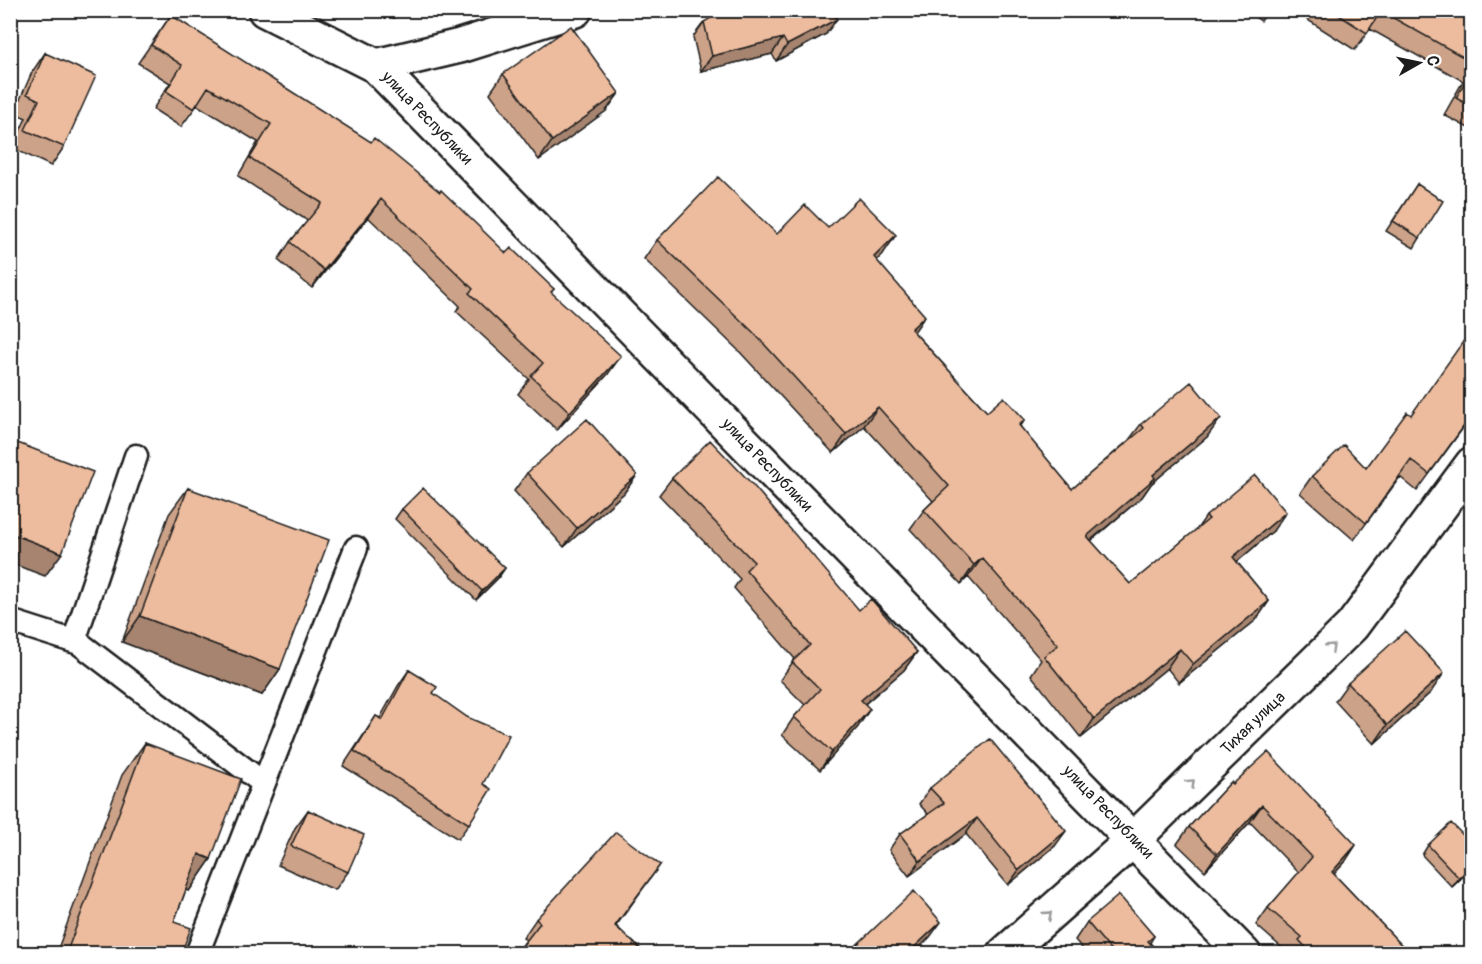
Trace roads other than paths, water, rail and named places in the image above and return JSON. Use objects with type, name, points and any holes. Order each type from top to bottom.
[{"type":"street","name":"улица Республики","points":[[266,10],[376,66],[1244,954]]},
{"type":"street","points":[[376,66],[460,46],[575,10]]},
{"type":"street","name":"Тихая улица","points":[[1004,954],[1134,839],[1352,626],[1472,464]]},
{"type":"lane","points":[[74,641],[136,456]]},
{"type":"lane","points":[[197,954],[356,548]]},
{"type":"lane","points":[[10,621],[74,641],[263,783]]}]
